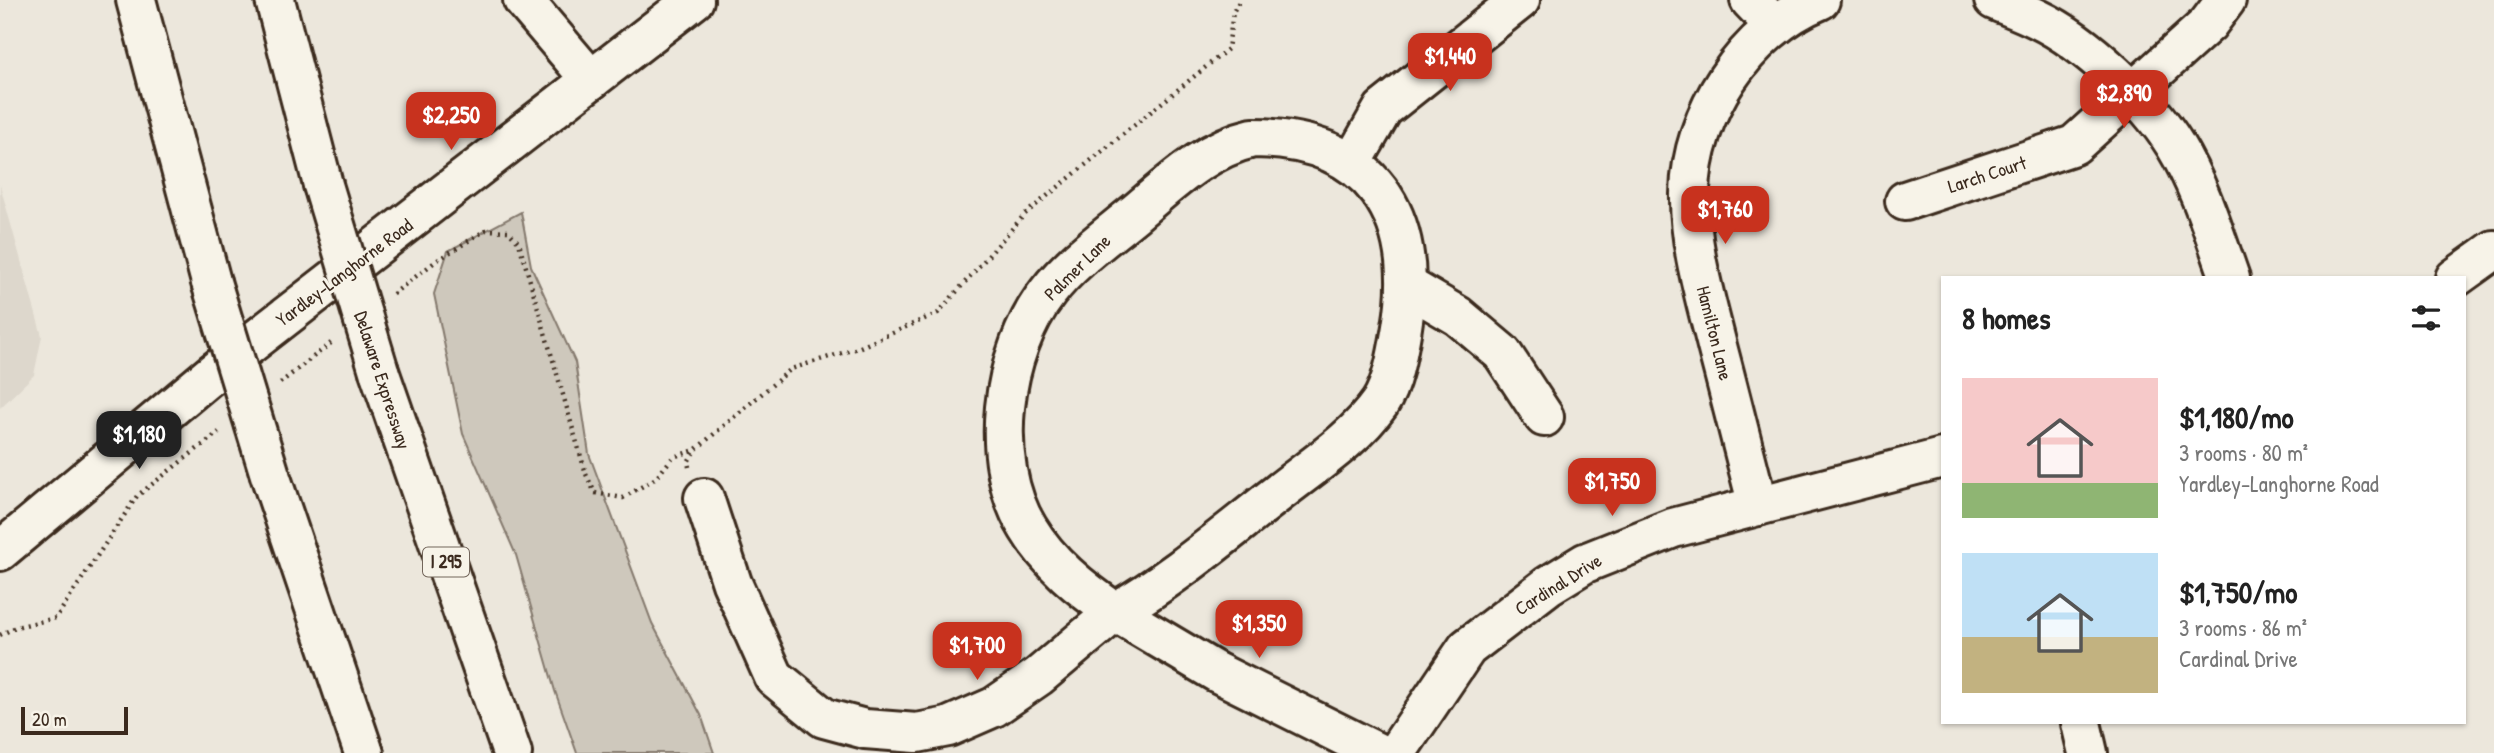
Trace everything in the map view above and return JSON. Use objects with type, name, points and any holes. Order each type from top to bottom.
[{"type":"main road","points":[[136,0],[211,282],[270,475],[364,753]]},
{"type":"main road","name":"Delaware Expressway","points":[[275,0],[323,185],[379,371],[512,753]]},
{"type":"main road","points":[[523,0],[591,80]]},
{"type":"main road","name":"Yardley-Langhorne Road","points":[[0,551],[213,373],[694,0]]},
{"type":"main road","points":[[1352,163],[1383,109],[1520,0]]},
{"type":"main road","name":"Hamilton Lane","points":[[1758,506],[1706,304],[1693,234],[1690,194],[1692,170],[1705,124],[1727,79],[1750,47],[1762,12],[1820,0]]},
{"type":"main road","points":[[1994,0],[2040,19],[2078,44],[2133,95],[2174,143],[2191,176],[2229,276]]},
{"type":"main road","name":"Larch Court","points":[[1905,201],[2074,145],[2133,95],[2208,24],[2226,0]]},
{"type":"main road","name":"Palmer Lane","points":[[1115,611],[1167,580],[1349,437],[1381,401],[1401,334],[1407,286],[1403,247],[1391,210],[1373,181],[1352,163],[1322,149],[1279,138],[1253,138],[1220,149],[1196,162],[1088,252],[1048,292],[1027,325],[1011,365],[1003,411],[1004,447],[1014,493],[1026,526],[1048,557],[1087,594],[1115,611],[1216,672],[1378,753]]},
{"type":"main road","points":[[2458,276],[2494,250]]},
{"type":"main road","points":[[1407,286],[1458,316],[1502,353],[1544,417]]},
{"type":"main road","name":"Cardinal Drive","points":[[1396,753],[1467,648],[1549,585],[1585,563],[1628,544],[1758,506],[1941,458]]},
{"type":"main road","points":[[704,498],[732,583],[774,677],[824,718],[865,729],[917,733],[948,727],[994,706],[1016,691],[1115,611]]},
{"type":"main road","points":[[2081,724],[2088,753]]},
{"type":"path","points":[[383,303],[436,261],[486,230],[508,231],[519,243],[586,474],[595,494],[623,498],[656,478],[673,457],[695,450],[791,369],[858,348],[938,313],[1025,214],[1228,50],[1232,41],[1233,12],[1240,0]]},
{"type":"path","points":[[276,387],[340,336]]},
{"type":"path","points":[[0,635],[16,627],[57,618],[138,496],[223,429]]},
{"type":"shaded area","points":[[0,185],[42,336],[34,375],[0,408]]},
{"type":"shaded area","points":[[521,212],[531,266],[575,362],[589,454],[652,623],[701,715],[714,753],[577,753],[555,691],[516,555],[463,434],[434,294],[448,251]]}]
